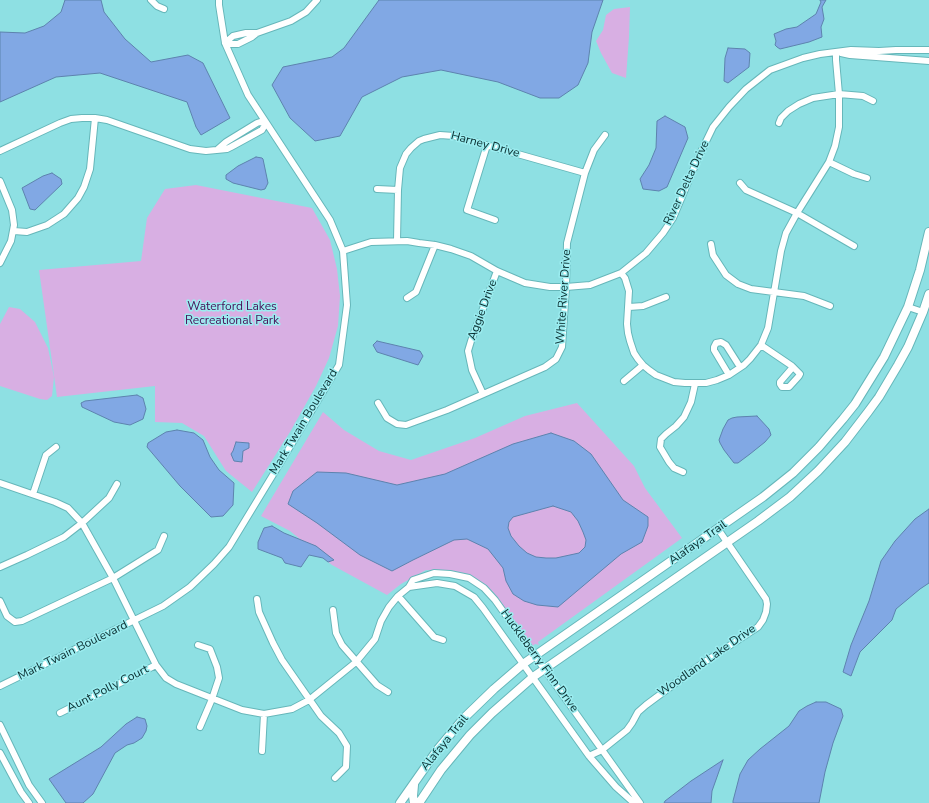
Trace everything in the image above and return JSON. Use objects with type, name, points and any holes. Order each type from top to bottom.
[{"type":"main road","name":"Alafaya Trail","points":[[400,803],[438,749],[464,718],[523,664],[763,497],[807,460],[855,404],[875,373],[893,340],[908,306],[920,270],[929,232]]},
{"type":"main road","name":"Alafaya Trail","points":[[419,803],[441,770],[470,735],[492,713],[533,677],[758,521],[790,497],[818,471],[845,442],[868,412],[889,380],[908,347],[929,294]]},
{"type":"main road","points":[[414,803],[413,796],[415,782]]},
{"type":"street","points":[[152,0],[157,6],[164,9]]},
{"type":"street","name":"Mark Twain Boulevard","points":[[0,686],[135,621],[163,606],[190,587],[229,547],[339,365],[347,305],[343,251],[330,220],[248,95],[226,43],[219,0]]},
{"type":"street","points":[[226,43],[233,36],[246,33],[257,33],[296,18],[306,12],[317,0]]},
{"type":"street","name":"River Delta Drive","points":[[343,251],[371,242],[407,241],[435,245],[471,256],[497,271],[525,283],[550,287],[590,285],[620,272],[646,253],[663,233],[673,218],[713,127],[728,107],[746,89],[770,70],[803,58],[851,50],[929,50]]},
{"type":"street","points":[[620,272],[625,278],[629,292],[628,333],[634,353],[643,365],[656,375],[674,382],[695,384],[729,375],[750,359],[761,345],[768,328],[781,251],[786,233],[797,212],[830,162],[835,146],[839,127],[839,94],[836,52]]},
{"type":"street","name":"River Delta Drive","points":[[836,52],[850,55],[929,61]]},
{"type":"street","points":[[780,123],[784,114],[799,104],[813,98],[839,94],[864,96],[873,101]]},
{"type":"street","points":[[0,151],[60,123],[77,118],[107,120],[190,149],[206,151],[218,150],[226,142],[257,123],[266,123]]},
{"type":"street","points":[[14,231],[27,232],[47,225],[60,217],[78,198],[86,181],[91,164],[95,118]]},
{"type":"street","name":"Harney Drive","points":[[396,242],[400,168],[403,160],[411,148],[419,141],[431,136],[446,134],[585,173]]},
{"type":"street","name":"White River Drive","points":[[378,403],[387,418],[397,424],[406,425],[447,410],[545,367],[556,359],[562,347],[567,243],[585,173],[594,150],[605,136]]},
{"type":"street","points":[[487,146],[467,210],[495,220]]},
{"type":"street","points":[[830,162],[854,174],[867,178]]},
{"type":"street","points":[[0,182],[12,210],[14,220],[14,231],[0,263]]},
{"type":"street","points":[[740,182],[746,190],[797,212],[854,246]]},
{"type":"street","points":[[377,189],[398,190]]},
{"type":"street","points":[[711,244],[713,255],[726,275],[738,284],[751,289],[804,296],[830,306]]},
{"type":"street","points":[[407,298],[416,292],[435,245]]},
{"type":"street","name":"Aggie Drive","points":[[483,394],[472,370],[468,351],[497,271]]},
{"type":"street","points":[[629,307],[643,306],[666,297]]},
{"type":"street","points":[[908,306],[923,312]]},
{"type":"street","points":[[729,375],[714,350],[716,343],[721,342],[726,345],[740,367]]},
{"type":"street","points":[[761,345],[792,367],[800,374],[788,387],[782,388],[780,382],[792,367]]},
{"type":"street","points":[[624,381],[643,365]]},
{"type":"street","points":[[683,472],[674,468],[669,462],[660,447],[661,439],[684,417],[691,402],[695,384]]},
{"type":"street","points":[[33,494],[46,455],[56,447]]},
{"type":"street","name":"Huckleberry Finn Drive","points":[[0,483],[68,508],[82,523],[113,578],[156,665],[166,678],[176,684],[242,710],[264,714],[292,709],[309,700],[356,662],[376,639],[381,621],[389,607],[398,596],[409,587],[413,580],[434,573],[450,574],[469,578],[484,588],[495,600],[640,803]]},
{"type":"street","points":[[0,567],[64,537],[82,523],[109,498],[117,484]]},
{"type":"street","name":"Woodland Lake Drive","points":[[589,756],[602,750],[627,730],[638,712],[646,705],[700,665],[758,626],[763,620],[767,608],[766,599],[718,529]]},
{"type":"street","points":[[0,601],[7,616],[14,622],[22,621],[113,578],[158,550],[164,536]]},
{"type":"street","name":"Huckleberry Finn Drive","points":[[409,587],[437,583],[455,586],[474,597],[484,608],[589,756],[616,787],[634,803]]},
{"type":"street","points":[[398,596],[434,637],[443,640]]},
{"type":"street","points":[[257,599],[259,612],[282,660],[321,716],[339,733],[347,746],[346,767],[335,778]]},
{"type":"street","points":[[333,610],[336,633],[342,645],[377,685],[388,692]]},
{"type":"street","points":[[198,645],[210,649],[217,667],[219,678],[200,727]]},
{"type":"street","name":"Aunt Polly Court","points":[[60,714],[156,665]]},
{"type":"street","points":[[262,751],[264,714]]},
{"type":"street","points":[[0,726],[29,784],[42,803]]},
{"type":"street","points":[[0,753],[21,792],[29,803]]},
{"type":"green space","points":[[630,7],[626,78],[612,73],[596,41],[603,30],[606,15],[614,9]]},
{"type":"green space","name":"Waterford Lakes Recreational Park","points":[[196,185],[312,208],[330,240],[337,269],[340,296],[338,326],[329,358],[316,386],[290,432],[252,492],[226,471],[204,436],[182,423],[155,422],[155,386],[57,397],[39,270],[141,261],[147,218],[165,189]]},
{"type":"green space","points":[[9,307],[20,309],[35,322],[48,348],[54,377],[52,396],[47,400],[0,386],[0,324]]},
{"type":"green space","points":[[577,403],[634,466],[645,488],[682,538],[538,642],[539,645],[535,644],[533,646],[526,640],[493,592],[469,575],[426,570],[401,584],[387,595],[332,565],[290,531],[261,516],[323,412],[344,430],[379,451],[411,460],[475,438],[525,416]]},
{"type":"water","points":[[65,0],[101,0],[104,12],[125,39],[151,62],[188,55],[203,63],[230,118],[201,135],[196,127],[187,102],[100,73],[56,77],[0,102],[0,32],[25,33],[44,26],[61,12]]},
{"type":"water","points":[[379,0],[603,0],[592,32],[588,63],[578,85],[559,98],[540,98],[498,82],[441,70],[402,77],[362,97],[340,136],[315,141],[290,118],[272,85],[283,67],[332,57],[344,48]]},
{"type":"water","points":[[820,0],[826,0],[822,7],[824,19],[821,27],[822,37],[809,42],[780,49],[777,47],[775,45],[776,41],[774,34],[786,29],[797,27],[816,14],[821,2]]},
{"type":"water","points":[[728,48],[745,49],[750,53],[749,67],[728,83],[724,81],[725,58]]},
{"type":"water","points":[[665,116],[685,127],[688,138],[667,187],[659,191],[643,189],[640,179],[649,165],[656,148],[657,121]]},
{"type":"water","points":[[256,157],[263,159],[268,183],[265,189],[261,190],[233,183],[226,179],[226,175],[238,166]]},
{"type":"water","points":[[52,173],[61,179],[62,184],[35,210],[30,209],[22,188],[43,176]]},
{"type":"water","points":[[377,341],[420,351],[423,356],[418,365],[377,352],[373,345]]},
{"type":"water","points":[[137,395],[143,398],[146,409],[143,419],[130,425],[114,422],[82,407],[81,403],[85,401]]},
{"type":"water","points":[[757,416],[769,429],[771,435],[750,454],[738,463],[734,463],[724,450],[719,440],[723,429],[728,420],[732,418]]},
{"type":"water","points":[[177,430],[194,433],[203,440],[210,457],[219,470],[234,483],[233,505],[223,516],[211,517],[180,486],[147,447],[148,443],[166,432]]},
{"type":"water","points":[[551,433],[574,441],[591,454],[623,500],[648,517],[648,526],[642,542],[621,554],[558,607],[537,605],[524,601],[513,594],[506,581],[503,568],[488,549],[467,539],[454,540],[392,571],[360,555],[317,523],[288,504],[293,491],[317,472],[346,473],[397,485],[445,474],[513,444]],"holes":[[[553,506],[571,512],[578,521],[586,540],[585,547],[579,553],[556,558],[536,557],[527,553],[519,546],[511,536],[508,528],[509,522],[513,517]]]},
{"type":"water","points":[[236,442],[249,443],[249,448],[243,451],[242,462],[234,461],[231,454]]},
{"type":"water","points":[[929,509],[929,583],[896,609],[892,620],[860,652],[851,676],[843,672],[851,645],[869,601],[881,561],[895,541],[915,519]]},
{"type":"water","points":[[272,526],[284,533],[316,546],[334,560],[328,562],[323,558],[309,555],[301,567],[285,563],[282,558],[258,549],[258,542],[264,528]]},
{"type":"water","points":[[816,702],[826,702],[841,709],[843,716],[833,743],[825,772],[819,803],[733,803],[740,774],[748,760],[789,726],[799,711]]},
{"type":"water","points":[[137,717],[145,719],[147,726],[142,738],[115,753],[93,794],[83,803],[66,803],[49,779],[101,747],[126,724]]},
{"type":"water","points":[[723,760],[712,791],[711,803],[664,803],[691,781]]}]
